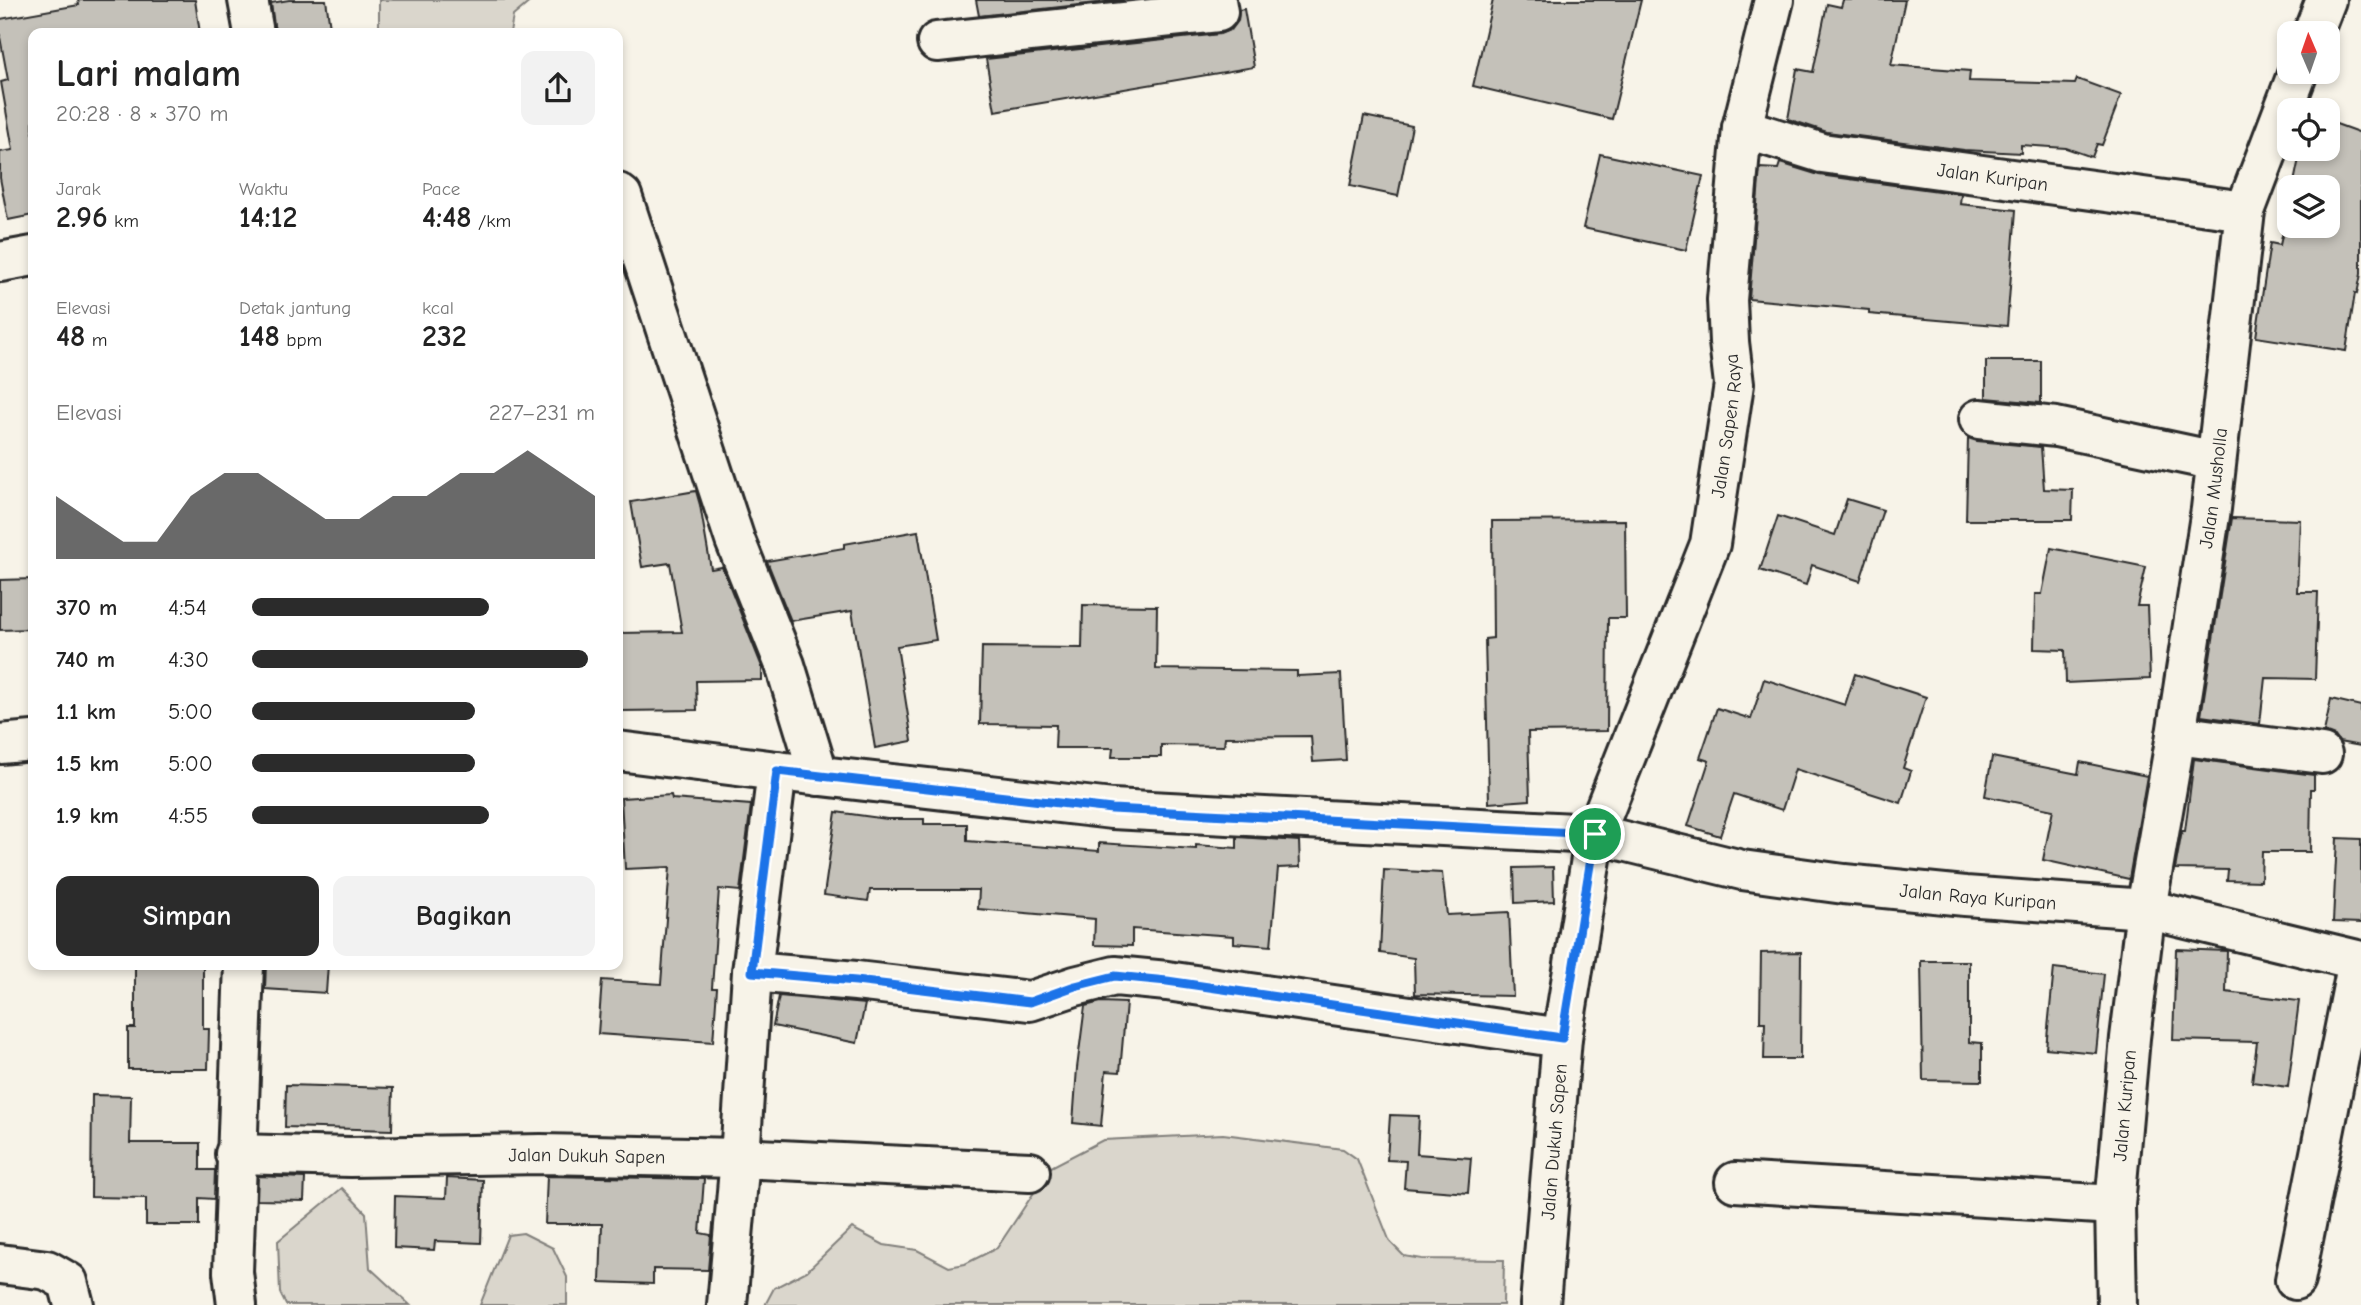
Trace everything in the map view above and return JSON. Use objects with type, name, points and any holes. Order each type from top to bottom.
[{"type":"street","points":[[248,0],[253,28]]},
{"type":"street","points":[[937,42],[1218,12],[1216,0]]},
{"type":"street","name":"Jalan Sapen Raya","points":[[1595,834],[1710,544],[1734,384],[1727,300],[1742,128],[1774,0]]},
{"type":"street","points":[[2318,21],[2326,0]]},
{"type":"street","name":"Jalan Musholla","points":[[2146,909],[2211,509],[2245,211],[2293,84]]},
{"type":"street","name":"Jalan Kuripan","points":[[1742,128],[1822,153],[2245,211]]},
{"type":"street","points":[[623,199],[736,540],[785,665],[819,776]]},
{"type":"street","points":[[0,262],[28,257]]},
{"type":"street","points":[[1979,419],[2056,427],[2216,461]]},
{"type":"street","points":[[2176,735],[2322,754]]},
{"type":"street","points":[[0,744],[28,741]]},
{"type":"street","points":[[623,752],[1112,809],[1595,834]]},
{"type":"street","points":[[727,1305],[752,972],[777,771]]},
{"type":"street","name":"Jalan Raya Kuripan","points":[[1595,834],[1742,870],[1780,876],[1951,894],[2146,909],[2359,961]]},
{"type":"street","name":"Jalan Dukuh Sapen","points":[[1540,1305],[1562,1038],[1595,834]]},
{"type":"street","name":"Jalan Kuripan","points":[[2117,1305],[2115,1205],[2130,1038],[2146,909]]},
{"type":"street","points":[[2295,1280],[2359,961]]},
{"type":"street","points":[[237,1305],[233,1272],[235,1154],[244,970]]},
{"type":"street","points":[[752,972],[856,981],[1030,1002],[1075,986],[1115,976],[1167,981],[1562,1038]]},
{"type":"street","name":"Jalan Dukuh Sapen","points":[[235,1154],[350,1157],[541,1154],[740,1158],[1030,1172]]},
{"type":"street","points":[[1735,1182],[2115,1205]]},
{"type":"street","points":[[0,1264],[47,1270],[68,1282],[74,1305]]},
{"type":"shaded area","points":[[379,0],[532,0],[513,16],[511,28],[379,28]]},
{"type":"shaded area","points":[[1223,1134],[1343,1149],[1357,1159],[1390,1242],[1404,1256],[1422,1259],[1504,1260],[1503,1305],[765,1305],[774,1288],[807,1271],[852,1228],[884,1245],[917,1250],[949,1267],[965,1264],[997,1248],[1051,1167],[1103,1140]]},
{"type":"shaded area","points":[[342,1188],[366,1213],[370,1268],[410,1305],[286,1305],[280,1293],[278,1241]]},
{"type":"shaded area","points":[[523,1233],[553,1248],[567,1277],[567,1305],[480,1305],[508,1235]]},
{"type":"building","points":[[78,0],[195,0],[199,28],[28,28],[28,216],[8,220],[0,178],[0,152],[13,150],[1,82],[8,80],[0,37],[0,19],[79,5]]},
{"type":"building","points":[[326,0],[330,27],[274,28],[271,3]]},
{"type":"building","points":[[976,0],[1124,0],[979,16]]},
{"type":"building","points":[[1493,0],[1641,0],[1612,119],[1473,86]]},
{"type":"building","points":[[1843,0],[1905,0],[1891,65],[1970,71],[1969,81],[2075,84],[2077,79],[2121,95],[2102,145],[2097,144],[2092,157],[2066,148],[2021,145],[2021,153],[1964,150],[1827,132],[1788,119],[1797,69],[1813,72],[1827,4],[1841,7]]},
{"type":"building","points":[[1244,9],[1254,67],[995,111],[986,59],[1220,34],[1232,29],[1238,21],[1239,10]]},
{"type":"building","points":[[1364,116],[1412,126],[1398,196],[1350,186]]},
{"type":"building","points":[[2340,125],[2361,133],[2361,274],[2357,294],[2355,293],[2346,351],[2256,337],[2270,243],[2280,245],[2282,238],[2340,238],[2340,175],[2296,175],[2299,161],[2340,161]]},
{"type":"building","points":[[1600,154],[1703,176],[1686,250],[1583,228]]},
{"type":"building","points":[[1780,163],[1819,175],[1961,194],[1960,204],[2016,210],[2007,326],[1869,314],[1869,310],[1749,299],[1760,168],[1778,169]]},
{"type":"building","points":[[1986,361],[2041,361],[2041,403],[1986,398]]},
{"type":"building","points":[[1968,438],[2041,447],[2044,489],[2073,490],[2072,520],[1966,520]]},
{"type":"building","points":[[696,491],[711,569],[722,567],[762,667],[762,680],[696,681],[697,710],[623,711],[623,633],[682,632],[670,563],[642,567],[631,502]]},
{"type":"building","points":[[1847,499],[1883,510],[1860,581],[1812,565],[1806,585],[1760,570],[1778,516],[1835,535]]},
{"type":"building","points":[[2232,518],[2300,520],[2297,592],[2318,592],[2315,679],[2265,678],[2260,724],[2201,716]]},
{"type":"building","points":[[1625,520],[1626,618],[1608,618],[1607,731],[1528,732],[1530,800],[1489,803],[1485,639],[1493,638],[1492,521]]},
{"type":"building","points":[[918,531],[936,640],[897,646],[912,741],[875,748],[852,611],[791,621],[767,561],[844,548],[844,544]]},
{"type":"building","points":[[2051,548],[2146,567],[2137,606],[2147,606],[2150,679],[2066,683],[2065,650],[2034,649],[2035,594],[2042,594]]},
{"type":"building","points":[[28,579],[28,629],[0,630],[0,580]]},
{"type":"building","points":[[1083,605],[1157,606],[1156,669],[1297,671],[1297,676],[1341,674],[1346,760],[1313,762],[1311,736],[1225,737],[1224,746],[1161,745],[1161,757],[1112,757],[1113,748],[1055,748],[1056,725],[980,724],[982,647],[1082,648]]},
{"type":"building","points":[[1855,674],[1926,697],[1903,768],[1911,771],[1901,803],[1795,769],[1782,810],[1734,794],[1720,836],[1688,826],[1709,761],[1700,758],[1717,708],[1751,719],[1764,679],[1845,705]]},
{"type":"building","points":[[2331,699],[2361,706],[2361,746],[2339,742],[2335,736],[2324,732]]},
{"type":"building","points":[[1992,757],[2078,774],[2080,762],[2147,776],[2129,879],[2043,860],[2053,810],[1985,796]]},
{"type":"building","points":[[2194,759],[2314,775],[2314,789],[2311,789],[2310,852],[2262,852],[2261,881],[2227,880],[2228,870],[2175,869],[2182,831],[2185,831]]},
{"type":"building","points":[[671,795],[672,799],[751,805],[740,891],[719,889],[712,988],[717,988],[713,1042],[598,1034],[602,980],[661,984],[670,867],[625,869],[623,798]]},
{"type":"building","points":[[836,812],[887,819],[924,819],[924,824],[967,824],[967,841],[1099,851],[1099,843],[1196,849],[1196,845],[1237,848],[1237,837],[1299,841],[1300,867],[1278,868],[1271,946],[1234,943],[1234,936],[1132,929],[1132,946],[1094,945],[1095,919],[978,909],[979,890],[870,890],[868,901],[824,895]]},
{"type":"building","points":[[2337,838],[2361,839],[2361,923],[2333,922]]},
{"type":"building","points":[[1553,867],[1554,901],[1515,903],[1514,868]]},
{"type":"building","points":[[1384,870],[1442,873],[1447,915],[1509,912],[1513,996],[1415,994],[1414,958],[1380,953]]},
{"type":"building","points":[[2176,949],[2227,951],[2226,992],[2299,1001],[2288,1087],[2252,1082],[2257,1042],[2173,1040]]},
{"type":"building","points":[[1801,952],[1800,1059],[1764,1059],[1765,1022],[1760,1022],[1761,953]]},
{"type":"building","points":[[1921,961],[1969,961],[1969,1042],[1982,1043],[1982,1081],[1923,1080]]},
{"type":"building","points":[[2054,968],[2104,974],[2096,1053],[2046,1048]]},
{"type":"building","points":[[135,970],[203,970],[203,1029],[209,1029],[208,1069],[128,1069],[128,1028],[135,1028]]},
{"type":"building","points":[[266,970],[328,970],[326,993],[265,989]]},
{"type":"building","points":[[779,996],[865,1004],[857,1043],[773,1026]]},
{"type":"building","points":[[1101,1002],[1126,1003],[1120,1072],[1106,1071],[1101,1126],[1073,1123],[1085,1006]]},
{"type":"building","points":[[286,1085],[393,1088],[392,1130],[285,1127]]},
{"type":"building","points":[[92,1095],[131,1096],[130,1143],[200,1143],[200,1170],[215,1170],[214,1199],[199,1198],[199,1225],[146,1225],[146,1198],[91,1197]]},
{"type":"building","points":[[1390,1115],[1419,1116],[1417,1154],[1471,1158],[1468,1193],[1404,1188],[1406,1161],[1387,1160]]},
{"type":"building","points":[[258,1176],[305,1178],[304,1201],[257,1200]]},
{"type":"building","points":[[547,1176],[704,1179],[700,1233],[711,1235],[708,1270],[653,1269],[653,1284],[600,1282],[602,1224],[545,1224]]},
{"type":"building","points":[[447,1178],[483,1180],[481,1243],[435,1241],[434,1250],[394,1248],[395,1196],[446,1198]]},
{"type":"route","points":[[777,771],[1112,809],[1595,834],[1562,1038],[1167,981],[1115,976],[1075,986],[1030,1002],[856,981],[752,972],[777,771]]}]
